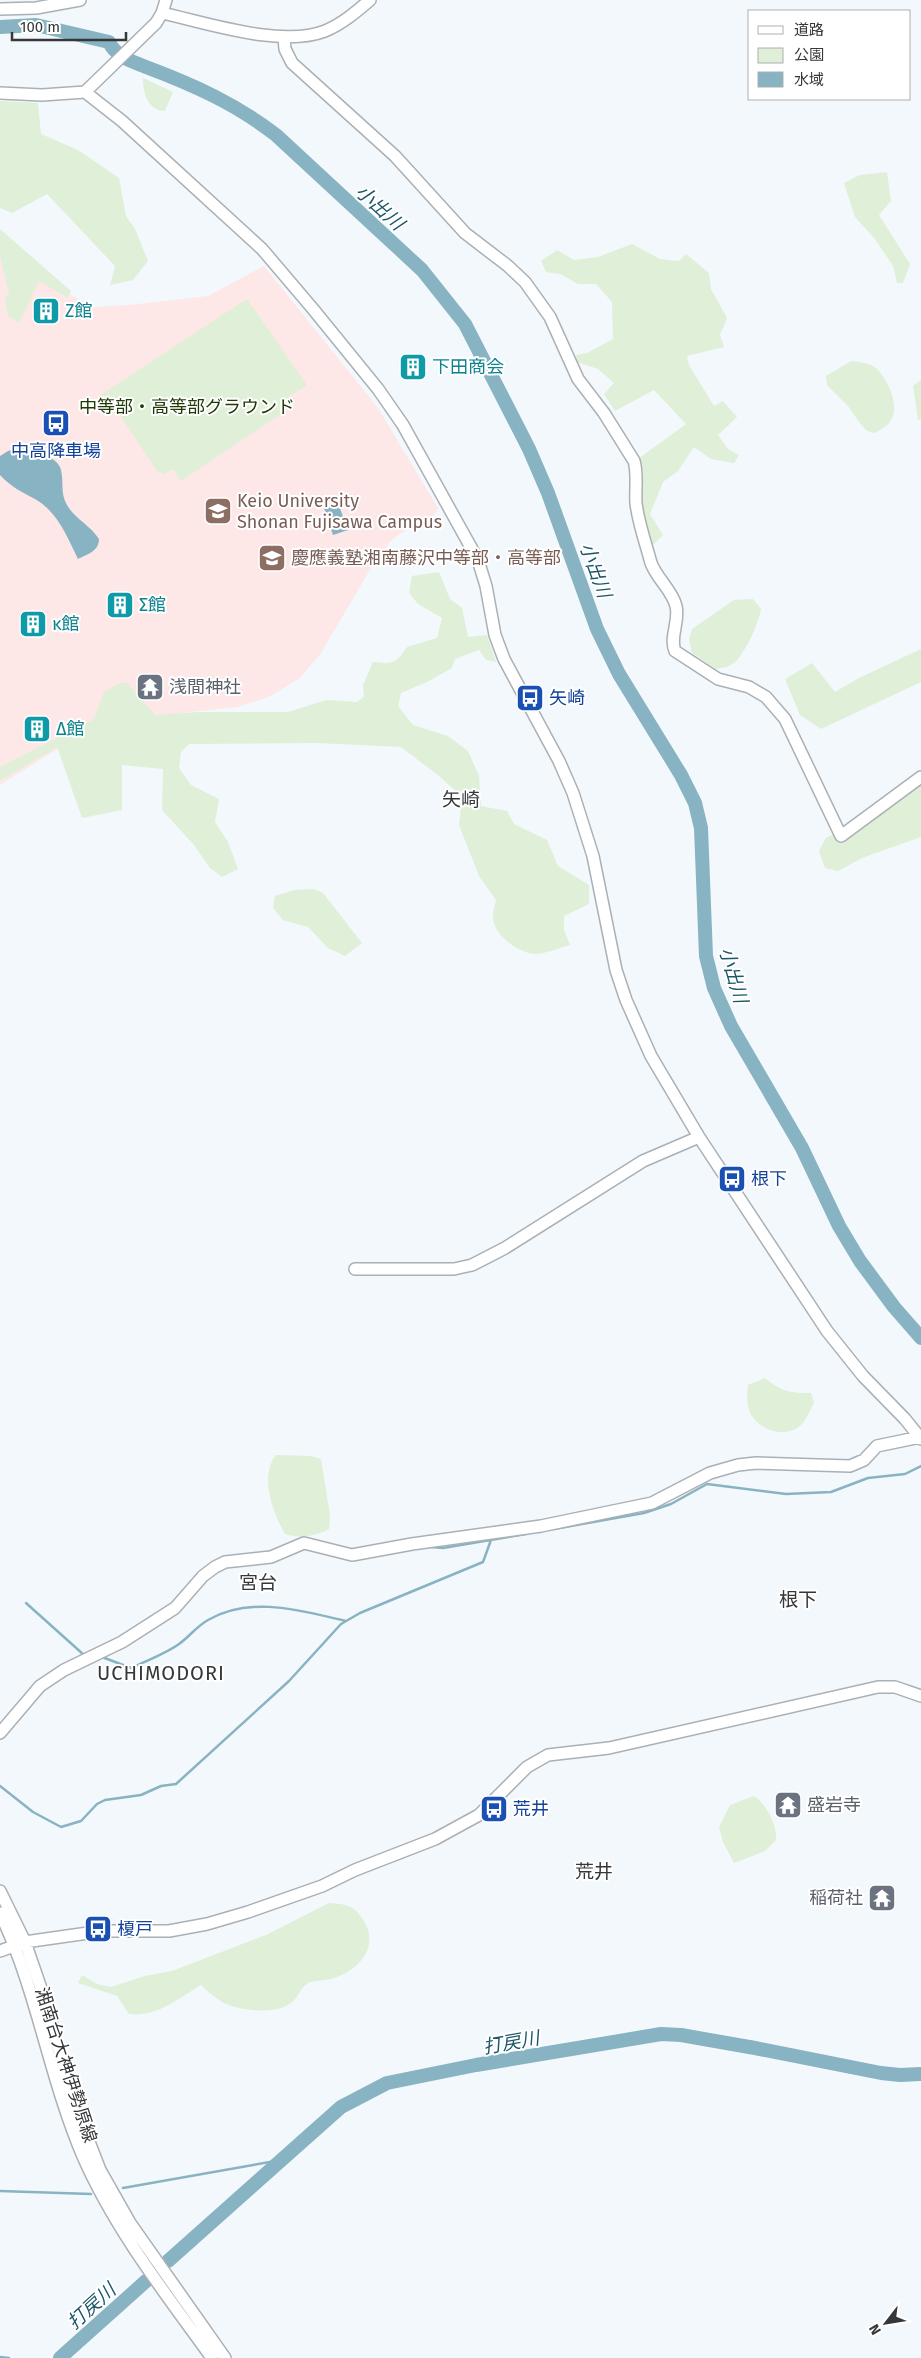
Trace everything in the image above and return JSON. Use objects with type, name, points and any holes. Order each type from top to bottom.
[{"type":"street","points":[[0,9],[36,8],[80,0]]},
{"type":"street","points":[[0,93],[42,95],[85,92],[150,29],[162,13],[166,0]]},
{"type":"street","points":[[162,13],[284,38],[324,31],[344,20],[370,0]]},
{"type":"street","points":[[284,38],[285,49],[292,63],[394,156],[465,233],[508,266],[540,301],[550,317],[578,378],[604,413],[634,461],[636,469],[636,504],[652,565],[659,579],[673,598],[677,608],[678,622],[672,645],[675,651],[718,679],[749,687],[766,697],[778,709],[785,718],[840,836],[921,777]]},
{"type":"street","points":[[85,92],[122,121],[262,249],[296,287],[360,367],[403,425],[478,560],[504,660],[558,761],[581,815],[593,856],[610,948],[626,1000],[650,1056],[699,1137],[838,1346],[920,1438]]},
{"type":"street","points":[[355,1269],[454,1269],[472,1265],[506,1248],[643,1161],[699,1137]]},
{"type":"street","points":[[0,1733],[40,1686],[64,1670],[122,1642],[175,1608],[204,1576],[225,1562],[271,1557],[304,1543],[352,1556],[412,1544],[541,1526],[652,1503],[710,1473],[731,1466],[756,1463],[850,1466],[864,1460],[877,1446],[920,1438]]},
{"type":"street","points":[[0,1951],[20,1944],[102,1931],[148,1932],[207,1924],[304,1892],[435,1839],[478,1815],[527,1767],[548,1755],[609,1748],[878,1687],[895,1687],[921,1696]]},
{"type":"street","name":"湘南台大神伊勢原線","points":[[0,1891],[20,1944],[44,1997],[74,2103],[100,2170],[130,2223],[226,2358]]},
{"type":"street","name":"湘南台大神伊勢原線","points":[[0,1913],[20,1944],[65,2108],[82,2153],[102,2197],[132,2246],[212,2358]]},
{"type":"shaded area","name":"Keio University Shonan Fujisawa Campus","points":[[0,233],[67,293],[94,307],[208,296],[264,266],[378,408],[438,508],[435,514],[398,535],[390,542],[371,568],[321,653],[300,678],[269,697],[237,707],[145,717],[70,741],[0,785]]},
{"type":"green space","points":[[143,78],[173,92],[165,111],[154,108],[147,100]]},
{"type":"green space","points":[[0,101],[38,103],[41,134],[78,150],[119,178],[126,216],[135,229],[148,261],[133,280],[110,285],[115,266],[47,194],[12,213],[0,208]]},
{"type":"green space","points":[[887,172],[891,201],[879,215],[910,264],[903,283],[897,283],[893,266],[875,239],[855,217],[844,183],[860,175]]},
{"type":"green space","points":[[0,229],[71,291],[68,298],[39,281],[19,323],[8,316],[5,300],[9,293],[0,256]]},
{"type":"green space","points":[[632,244],[660,259],[679,261],[686,254],[709,273],[711,289],[727,318],[720,335],[724,347],[687,356],[689,365],[714,406],[723,401],[737,417],[718,435],[728,449],[739,455],[734,463],[711,459],[694,447],[678,471],[663,482],[650,514],[663,535],[651,547],[649,546],[638,487],[643,474],[638,459],[686,424],[654,390],[615,411],[604,394],[614,383],[598,369],[577,362],[576,355],[587,353],[613,339],[612,302],[596,284],[578,284],[560,274],[546,272],[541,261],[557,250],[574,260],[598,257]]},
{"type":"green space","name":"中等部・高等部グラウンド","points":[[247,299],[307,385],[288,397],[293,406],[181,481],[173,469],[164,474],[157,471],[117,411],[111,414],[99,396]]},
{"type":"green space","points":[[851,361],[868,364],[877,369],[886,381],[892,396],[894,411],[892,418],[887,425],[875,433],[867,431],[848,406],[827,385],[826,376]]},
{"type":"green space","points":[[921,380],[921,419],[918,420],[913,386]]},
{"type":"green space","points":[[439,572],[450,599],[462,608],[468,637],[487,635],[496,662],[486,660],[479,650],[455,659],[452,668],[427,682],[401,693],[398,706],[413,725],[448,736],[468,751],[479,776],[481,806],[507,811],[514,824],[547,840],[558,866],[589,885],[589,904],[564,916],[564,930],[570,945],[535,954],[521,950],[501,936],[494,923],[493,914],[496,900],[479,876],[459,825],[462,797],[439,776],[401,747],[317,743],[189,744],[181,752],[179,768],[191,785],[219,799],[215,822],[228,842],[238,869],[222,877],[210,868],[194,845],[162,810],[163,769],[122,765],[122,810],[82,818],[57,747],[0,781],[0,767],[94,719],[104,692],[120,683],[127,683],[155,715],[198,712],[288,712],[326,700],[357,702],[364,697],[363,685],[373,662],[393,662],[400,657],[407,647],[437,638],[442,618],[418,604],[409,593],[412,576]]},
{"type":"green space","points":[[753,599],[761,609],[760,614],[748,642],[735,662],[716,669],[692,653],[689,640],[692,629],[734,600]]},
{"type":"green space","points":[[921,649],[921,682],[821,729],[800,715],[785,679],[812,663],[835,692],[859,678]]},
{"type":"green space","points":[[921,785],[921,837],[862,858],[838,871],[825,868],[819,851],[826,838],[898,802]]},
{"type":"green space","points":[[314,889],[323,893],[362,943],[345,956],[328,948],[308,927],[283,920],[273,908],[275,896],[294,890]]},
{"type":"green space","points":[[765,1378],[786,1391],[811,1393],[814,1403],[803,1423],[797,1428],[791,1431],[776,1431],[762,1426],[752,1416],[748,1405],[748,1385]]},
{"type":"green space","points":[[276,1455],[311,1456],[321,1459],[330,1515],[329,1529],[308,1536],[285,1534],[272,1505],[268,1484],[271,1464]]},
{"type":"green space","points":[[754,1796],[770,1816],[775,1828],[776,1840],[765,1851],[734,1863],[723,1842],[719,1827],[730,1805]]},
{"type":"green space","points":[[329,1903],[349,1906],[357,1912],[364,1921],[368,1931],[368,1949],[358,1964],[350,1970],[331,1979],[308,1983],[291,2003],[284,2007],[267,2010],[237,2008],[222,2002],[201,1985],[158,2010],[149,2013],[129,2014],[117,1996],[78,1983],[82,1975],[97,1984],[111,1987],[145,1976],[172,1971],[266,1935]]},
{"type":"water","points":[[21,448],[44,455],[59,465],[67,505],[99,539],[99,543],[92,552],[78,559],[66,534],[50,511],[43,504],[12,486],[0,475],[0,456],[8,451]]},
{"type":"water","points":[[338,503],[348,530],[333,535],[324,508]]},
{"type":"waterway","name":"小出川","points":[[0,27],[36,25],[109,42],[125,58],[198,88],[246,114],[276,135],[422,270],[465,324],[529,449],[548,493],[597,629],[619,674],[681,775],[695,803],[701,828],[706,956],[714,988],[731,1026],[802,1148],[839,1226],[860,1261],[894,1307],[921,1338]]},
{"type":"waterway","points":[[554,1529],[644,1513],[671,1504],[707,1484],[786,1494],[831,1492],[868,1478],[905,1474],[921,1466]]},
{"type":"waterway","points":[[431,1547],[443,1548],[526,1534]]},
{"type":"waterway","points":[[0,1786],[33,1812],[61,1827],[81,1821],[97,1804],[105,1800],[141,1795],[161,1786],[176,1784],[289,1681],[341,1624],[360,1613],[483,1562],[491,1540]]},
{"type":"waterway","points":[[26,1603],[84,1655]]},
{"type":"waterway","points":[[102,1657],[131,1668],[174,1648],[208,1620],[224,1612],[242,1608],[277,1607],[346,1621]]},
{"type":"waterway","name":"打戻川","points":[[168,2261],[341,2107],[387,2083],[476,2065],[661,2034],[681,2035],[755,2048],[881,2073],[900,2075],[921,2074]]},
{"type":"waterway","points":[[123,2188],[281,2160]]},
{"type":"waterway","points":[[0,2191],[91,2194]]},
{"type":"waterway","name":"打戻川","points":[[60,2358],[146,2281]]},
{"type":"waterway","points":[[0,2357],[9,2358]]},
{"type":"place","name":"Ζ館","points":[[46,311]]},
{"type":"place","name":"下田商会","points":[[413,367]]},
{"type":"place","name":"中高降車場","points":[[56,423]]},
{"type":"place","name":"Keio University Shonan Fujisawa Campus","points":[[218,511]]},
{"type":"place","name":"慶應義塾湘南藤沢中等部・高等部","points":[[272,558]]},
{"type":"place","name":"Σ館","points":[[120,605]]},
{"type":"place","name":"κ館","points":[[33,624]]},
{"type":"place","name":"浅間神社","points":[[150,687]]},
{"type":"place","name":"矢崎","points":[[530,698]]},
{"type":"place","name":"Δ館","points":[[37,729]]},
{"type":"place","name":"根下","points":[[732,1179]]},
{"type":"place","name":"盛岩寺","points":[[788,1805]]},
{"type":"place","name":"荒井","points":[[494,1809]]},
{"type":"place","name":"稲荷社","points":[[882,1898]]},
{"type":"place","name":"榎戸","points":[[98,1929]]},
{"type":"district","name":"矢崎","points":[[461,799]]},
{"type":"district","name":"宮台","points":[[258,1582]]},
{"type":"district","name":"根下","points":[[798,1599]]},
{"type":"district","name":"UCHIMODORI","points":[[161,1673]]},
{"type":"district","name":"荒井","points":[[594,1871]]}]
